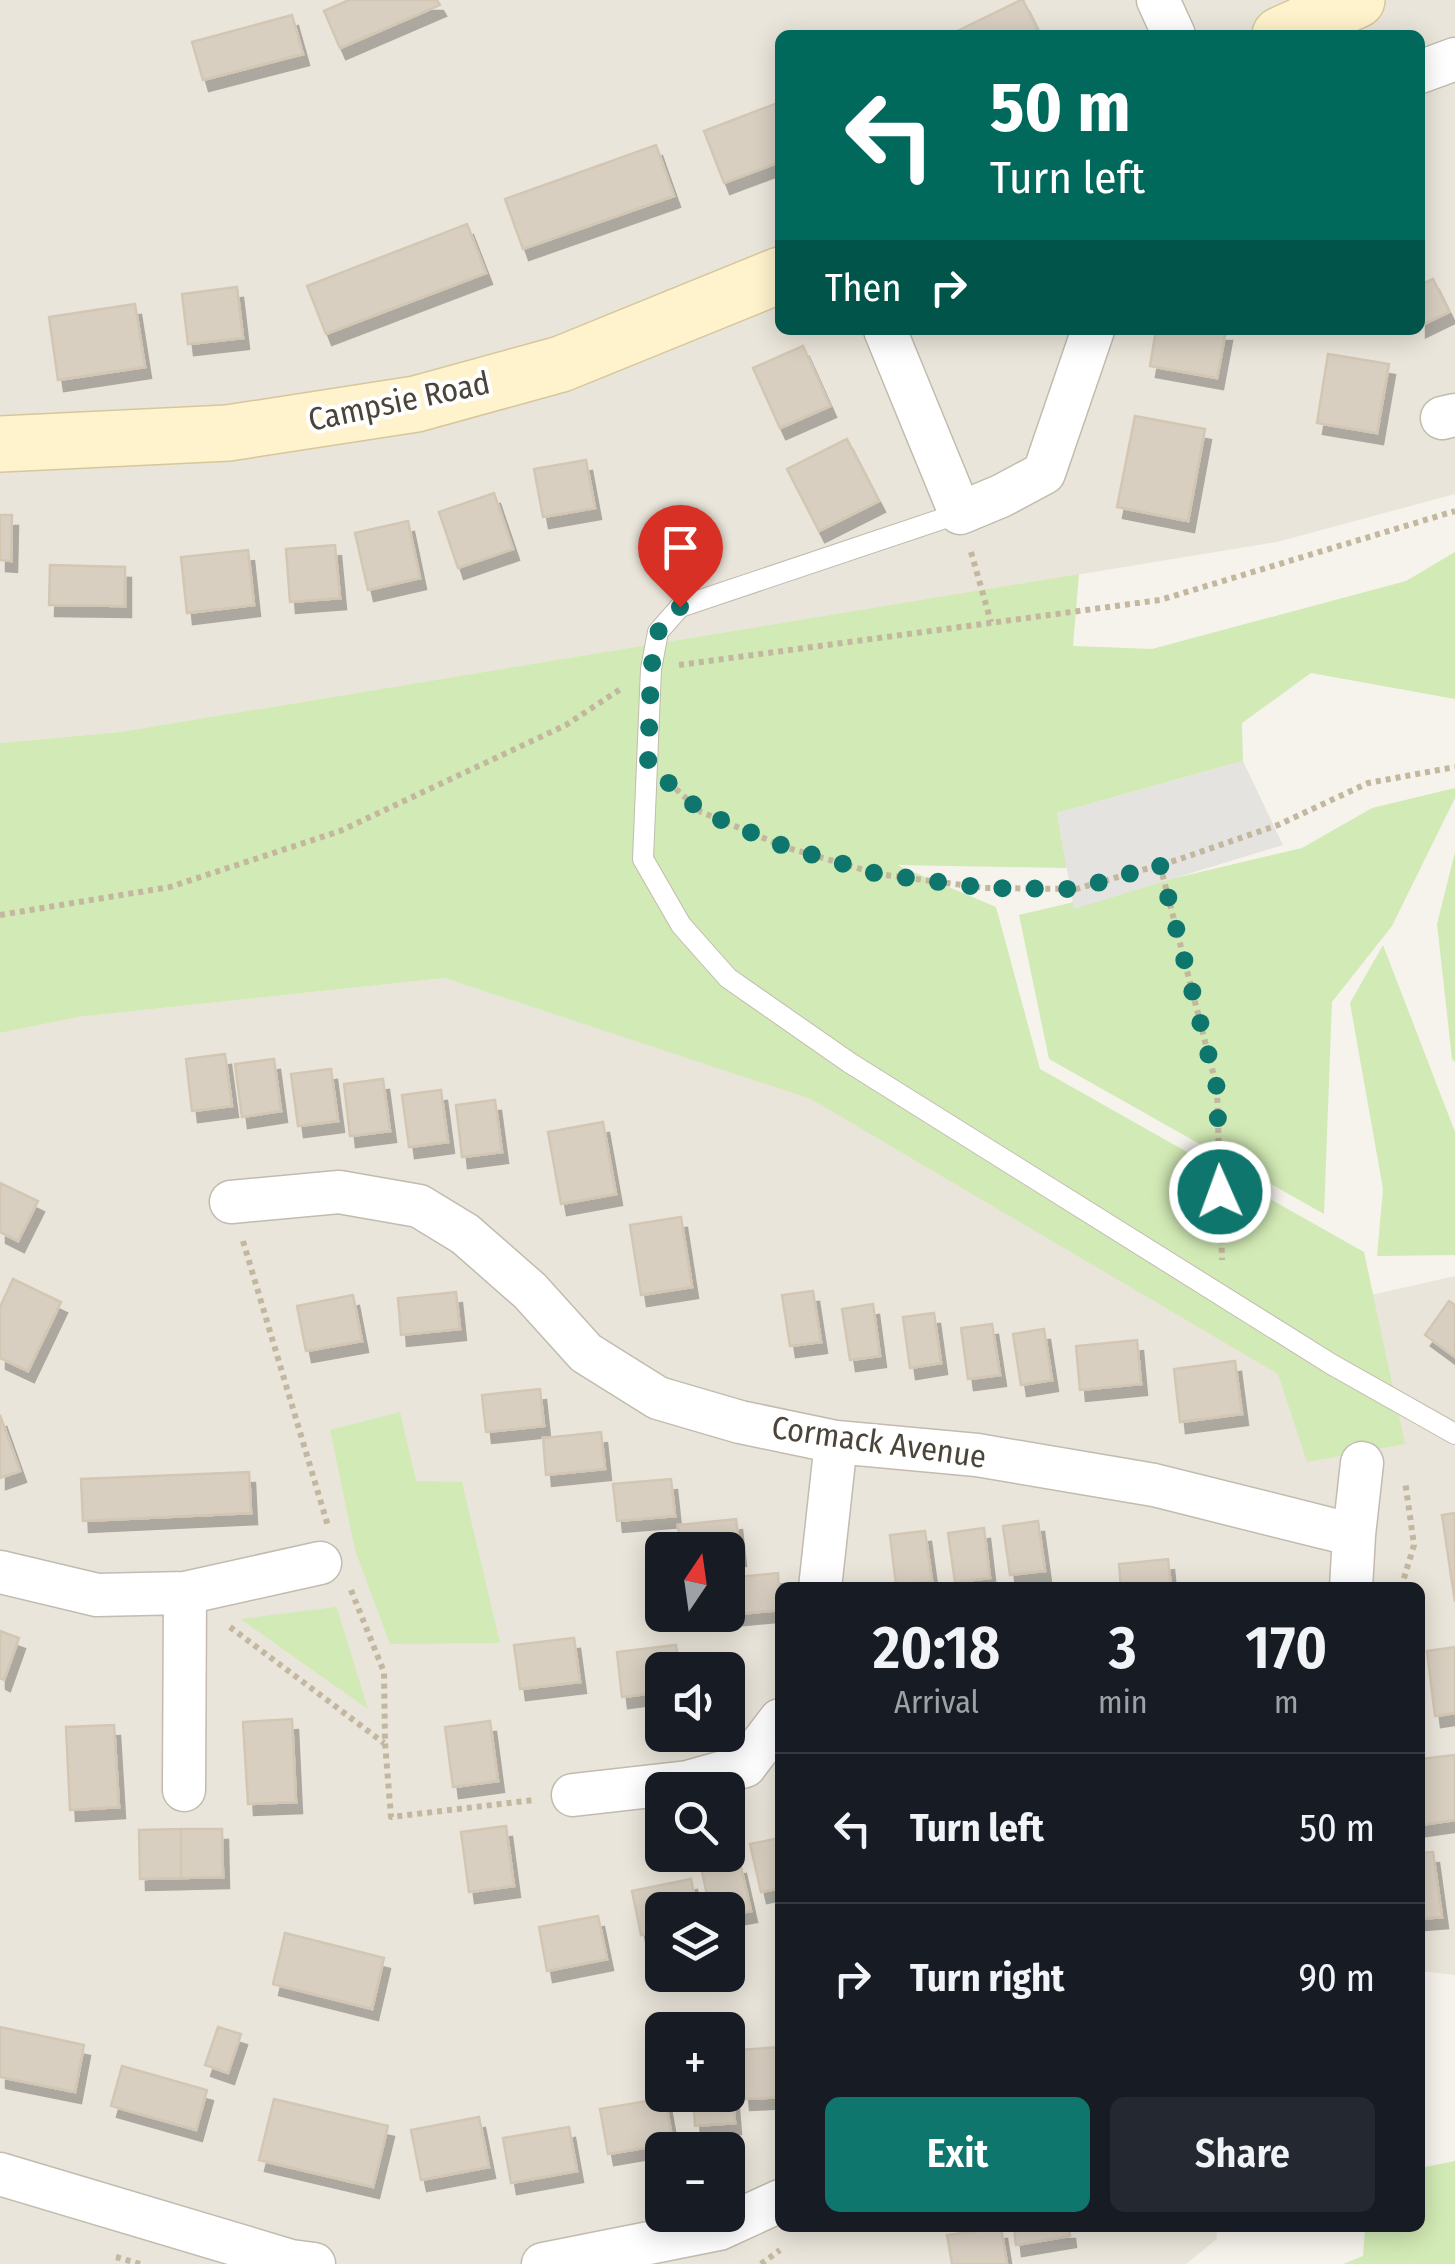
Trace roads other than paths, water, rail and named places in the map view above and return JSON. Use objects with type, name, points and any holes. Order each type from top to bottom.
[{"type":"main road","points":[[1291,30],[1356,0]]},
{"type":"main road","name":"Campsie Road","points":[[0,444],[228,433],[416,404],[561,364],[775,277]]},
{"type":"street","points":[[1158,0],[1172,30]]},
{"type":"street","points":[[1425,70],[1455,58]]},
{"type":"street","points":[[887,335],[960,513],[1044,473],[1092,335]]},
{"type":"street","name":"Cormack Avenue","points":[[232,1202],[339,1192],[418,1206],[465,1234],[530,1291],[586,1354],[658,1398],[740,1422],[836,1442],[978,1454],[1135,1482],[1354,1535]]},
{"type":"street","points":[[821,1582],[836,1442]]},
{"type":"street","points":[[1351,1582],[1362,1463]]},
{"type":"street","points":[[0,1572],[98,1595],[185,1593],[320,1564]]},
{"type":"street","points":[[184,1790],[185,1593]]},
{"type":"street","points":[[573,1795],[688,1782],[745,1766],[775,1727]]},
{"type":"street","points":[[0,2174],[314,2264]]},
{"type":"street","points":[[543,2264],[719,2229],[775,2204]]},
{"type":"lane","points":[[960,513],[680,607],[658,632],[651,669],[643,859],[681,925],[728,978],[850,1063],[1223,1297],[1455,1434]]}]
